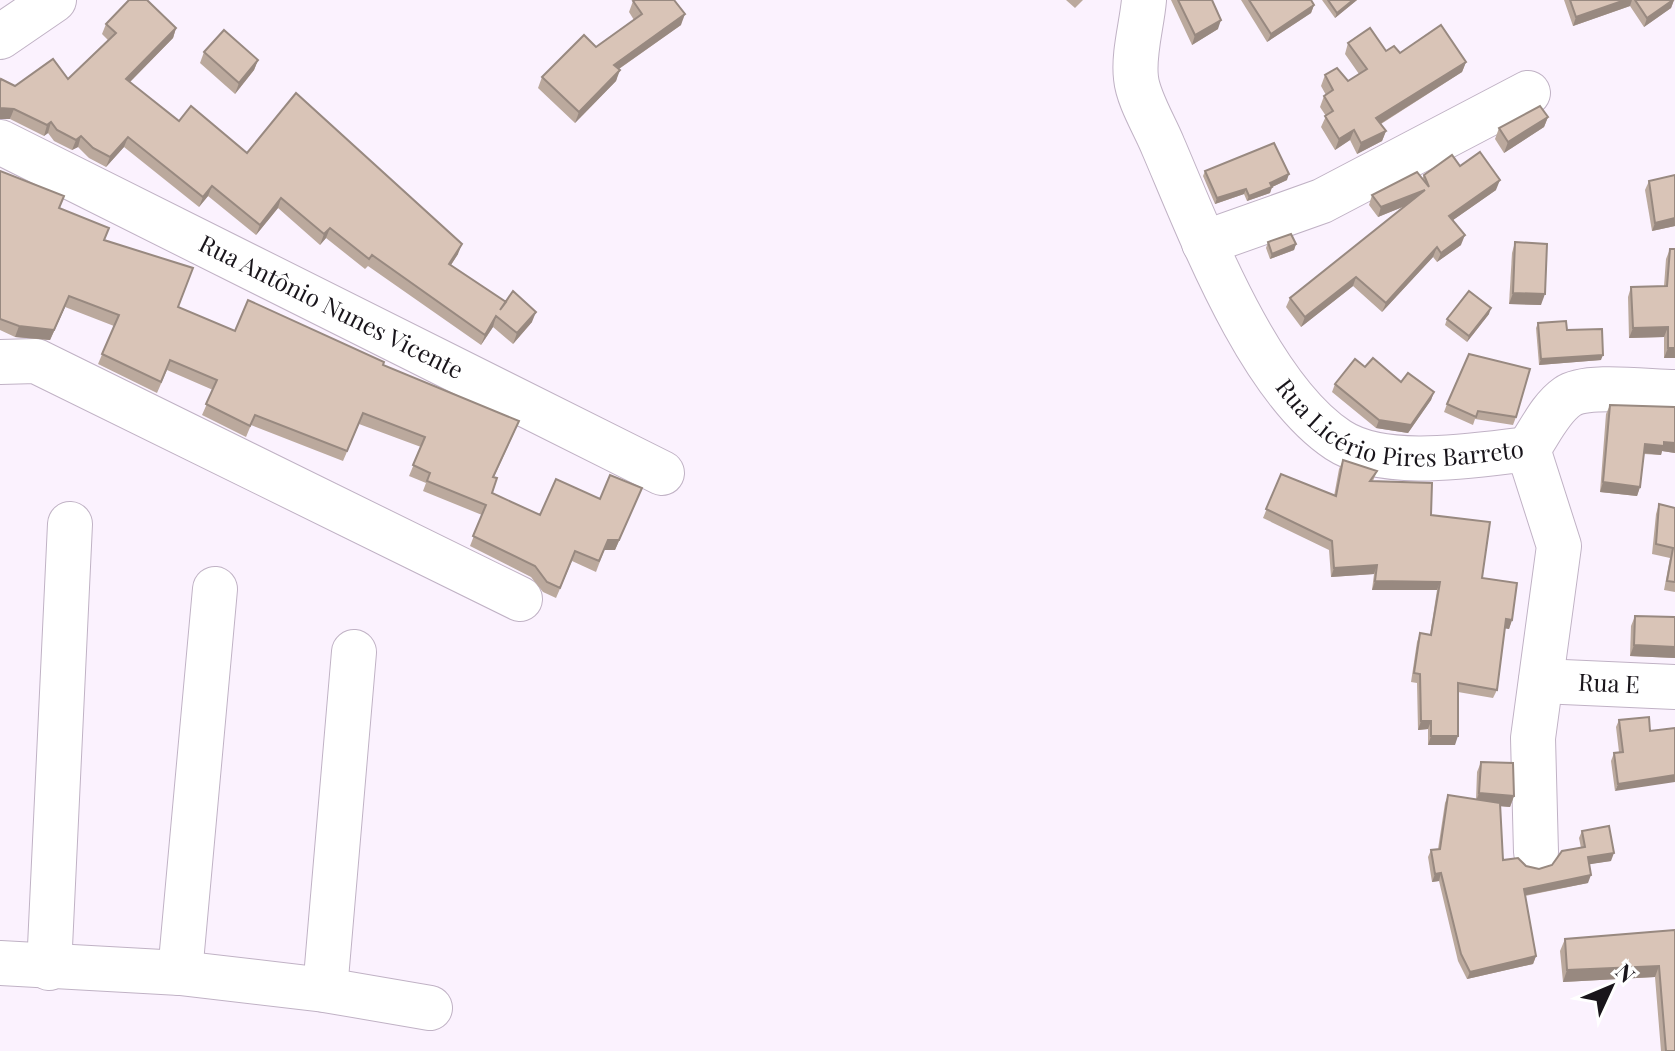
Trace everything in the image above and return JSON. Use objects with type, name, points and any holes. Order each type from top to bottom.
[{"type":"street","points":[[0,37],[54,0]]},
{"type":"street","name":"Rua Licério Pires Barreto","points":[[1144,0],[1136,79],[1204,243],[1237,310],[1291,397],[1339,441],[1385,456],[1465,457],[1528,449],[1559,546],[1533,738],[1536,852]]},
{"type":"street","points":[[1204,243],[1322,201],[1528,93]]},
{"type":"street","name":"Rua Antônio Nunes Vicente","points":[[0,142],[662,473]]},
{"type":"street","points":[[0,362],[36,361],[520,599]]},
{"type":"street","points":[[1528,449],[1555,409],[1569,395],[1589,391],[1675,392]]},
{"type":"street","points":[[49,968],[70,524]]},
{"type":"street","points":[[180,973],[215,589]]},
{"type":"street","points":[[325,990],[354,652]]},
{"type":"street","name":"Rua E","points":[[1541,681],[1675,687]]},
{"type":"street","points":[[0,963],[180,973],[325,990],[430,1008]]},
{"type":"building","points":[[129,0],[147,0],[176,28],[126,79],[179,121],[191,106],[247,153],[296,93],[462,244],[449,264],[506,302],[513,291],[536,312],[517,333],[496,316],[485,335],[372,255],[369,259],[330,228],[324,234],[281,198],[260,225],[212,186],[203,197],[128,137],[110,157],[93,148],[81,136],[76,140],[57,130],[51,122],[47,125],[14,109],[0,108],[1,79],[15,86],[53,59],[68,79],[116,33],[106,24]]},
{"type":"building","points":[[635,0],[674,0],[685,14],[614,65],[620,70],[579,112],[542,77],[584,35],[596,47],[642,14]]},
{"type":"building","points":[[1178,0],[1212,0],[1221,20],[1195,35]]},
{"type":"building","points":[[1249,0],[1311,0],[1314,5],[1271,34]]},
{"type":"building","points":[[1328,0],[1353,0],[1337,13]]},
{"type":"building","points":[[1570,0],[1625,0],[1576,17]]},
{"type":"building","points":[[1635,0],[1673,0],[1647,18]]},
{"type":"building","points":[[1441,25],[1466,62],[1376,118],[1386,131],[1361,143],[1354,130],[1339,139],[1325,116],[1333,111],[1324,96],[1333,90],[1325,75],[1337,68],[1348,81],[1367,69],[1348,43],[1370,28],[1386,51],[1394,46],[1400,53]]},
{"type":"building","points":[[224,30],[258,60],[239,83],[204,52]]},
{"type":"building","points":[[1540,106],[1548,117],[1508,142],[1499,128]]},
{"type":"building","points":[[1274,143],[1289,174],[1270,183],[1272,187],[1249,196],[1246,189],[1217,198],[1205,171]]},
{"type":"building","points":[[1480,152],[1500,180],[1449,216],[1465,235],[1441,253],[1437,247],[1386,303],[1356,277],[1305,317],[1290,298],[1425,190],[1381,207],[1372,195],[1417,172],[1429,187],[1424,175],[1452,155],[1460,166]]},
{"type":"building","points":[[0,171],[64,196],[59,208],[109,228],[104,240],[193,268],[178,307],[235,331],[248,300],[384,362],[383,365],[519,421],[493,477],[497,478],[492,493],[540,515],[556,479],[600,499],[610,475],[642,488],[619,540],[608,540],[599,561],[575,551],[560,588],[547,582],[535,566],[473,536],[486,505],[427,481],[430,473],[413,465],[425,437],[363,413],[347,451],[255,415],[250,426],[206,404],[217,380],[170,360],[161,382],[102,354],[119,315],[69,296],[54,330],[19,326],[0,319]]},
{"type":"building","points":[[1675,175],[1675,218],[1655,223],[1649,181]]},
{"type":"building","points":[[1291,234],[1296,244],[1272,254],[1268,242]]},
{"type":"building","points":[[1515,242],[1547,244],[1545,294],[1513,293]]},
{"type":"building","points":[[1670,249],[1675,249],[1675,348],[1668,348],[1668,327],[1633,328],[1631,287],[1667,286]]},
{"type":"building","points":[[1469,291],[1491,308],[1469,336],[1447,319]]},
{"type":"building","points":[[1566,321],[1567,330],[1602,329],[1603,355],[1541,359],[1538,323]]},
{"type":"building","points":[[1469,354],[1530,369],[1516,417],[1478,411],[1476,417],[1447,404]]},
{"type":"building","points":[[1373,358],[1401,382],[1408,373],[1434,392],[1411,425],[1379,420],[1335,384],[1355,359],[1365,367]]},
{"type":"building","points":[[1610,405],[1675,407],[1675,443],[1664,442],[1664,446],[1645,444],[1640,487],[1603,482]]},
{"type":"building","points":[[1343,460],[1377,471],[1370,481],[1432,483],[1431,515],[1490,522],[1482,578],[1517,583],[1512,620],[1506,619],[1497,690],[1458,683],[1458,736],[1431,736],[1431,721],[1421,721],[1420,674],[1414,673],[1420,633],[1431,635],[1440,582],[1375,581],[1377,565],[1334,568],[1332,541],[1266,509],[1281,474],[1336,496]]},
{"type":"building","points":[[1659,504],[1675,508],[1675,582],[1667,581],[1673,548],[1656,544]]},
{"type":"building","points":[[1635,616],[1675,617],[1675,647],[1634,645]]},
{"type":"building","points":[[1649,717],[1650,731],[1675,728],[1675,775],[1618,784],[1614,753],[1623,752],[1619,720]]},
{"type":"building","points":[[1481,762],[1513,763],[1514,796],[1479,793]]},
{"type":"building","points":[[1448,795],[1500,803],[1503,860],[1518,858],[1526,866],[1539,869],[1552,865],[1562,851],[1585,847],[1582,831],[1609,826],[1614,853],[1588,857],[1591,875],[1524,889],[1536,956],[1470,972],[1461,954],[1441,873],[1435,874],[1431,850],[1440,849]]},
{"type":"building","points":[[1675,930],[1675,1051],[1666,1051],[1659,966],[1567,970],[1565,939]]}]
